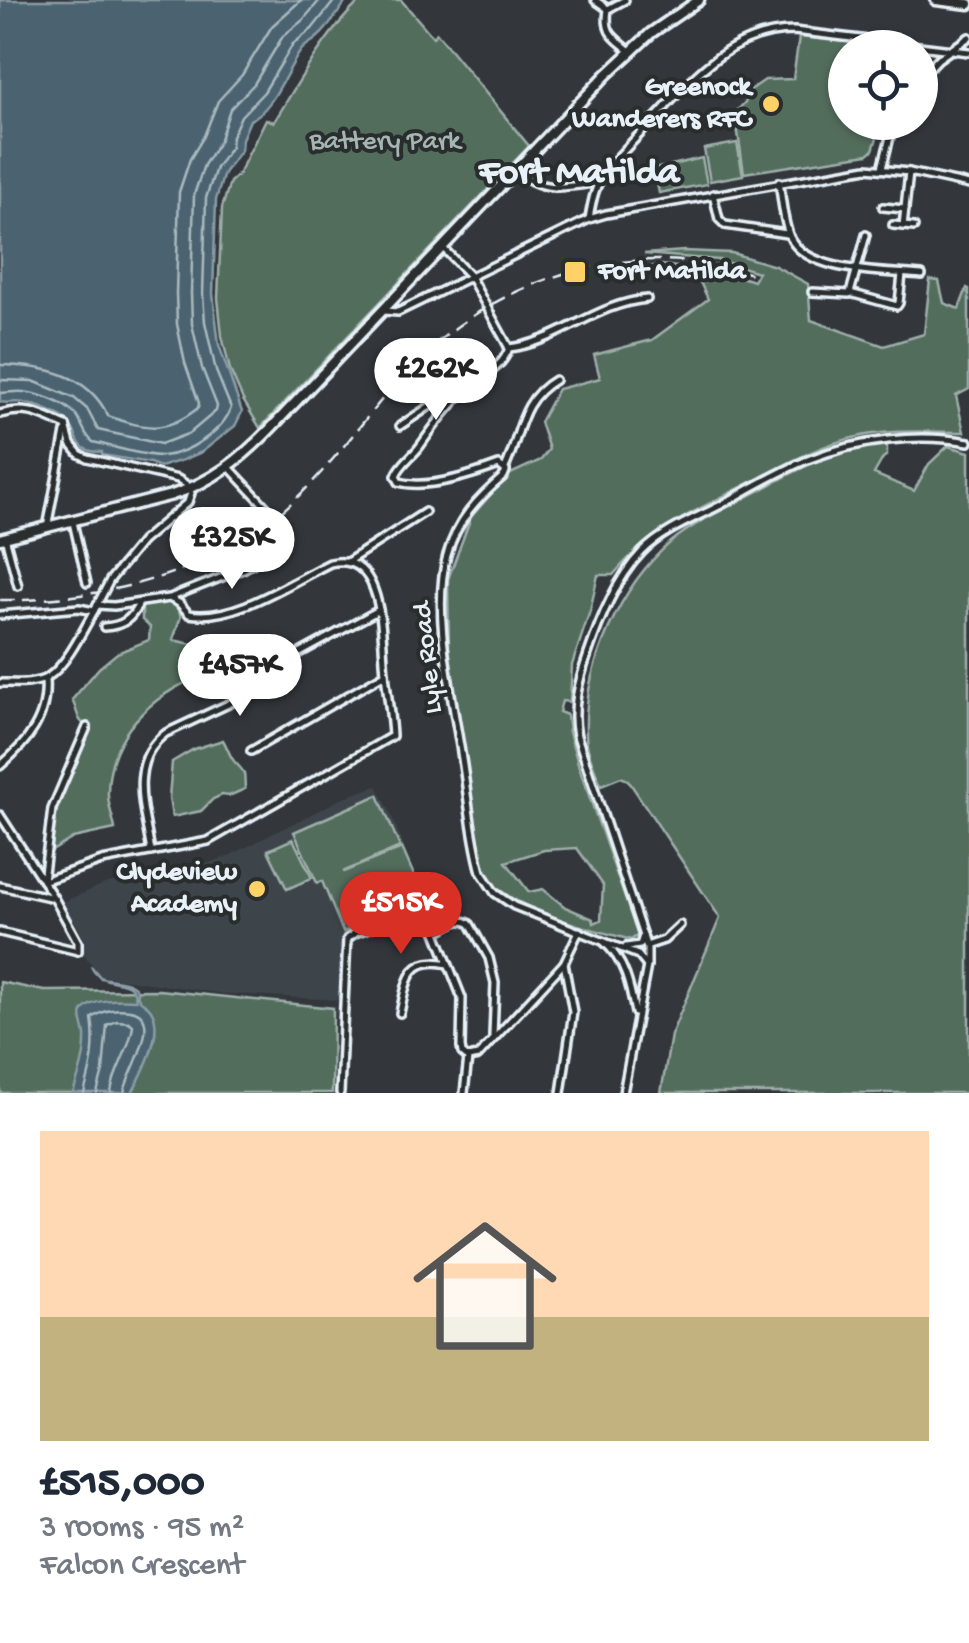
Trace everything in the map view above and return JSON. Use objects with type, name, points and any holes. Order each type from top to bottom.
[{"type":"main road","points":[[3,538],[189,489],[229,466],[270,429],[631,52],[665,22],[699,0]]},
{"type":"main road","points":[[936,0],[964,3]]},
{"type":"street","points":[[595,0],[608,8]]},
{"type":"street","points":[[608,8],[626,0]]},
{"type":"street","points":[[608,8],[608,31],[631,52]]},
{"type":"street","points":[[589,219],[598,182],[611,165],[690,81],[725,51],[746,40],[772,32],[794,31],[969,52]]},
{"type":"street","points":[[938,61],[969,37]]},
{"type":"street","points":[[882,168],[889,140]]},
{"type":"street","points":[[381,311],[398,312],[589,219],[848,170],[882,168],[969,185]]},
{"type":"street","points":[[517,169],[530,181],[545,186],[562,188],[598,182]]},
{"type":"street","points":[[904,226],[909,172]]},
{"type":"street","points":[[778,182],[788,234],[796,247],[814,259],[824,264],[922,275]]},
{"type":"street","points":[[713,194],[719,219],[725,226],[788,234]]},
{"type":"street","points":[[883,207],[905,210]]},
{"type":"street","points":[[894,225],[914,227]]},
{"type":"street","points":[[850,293],[866,235]]},
{"type":"street","points":[[442,248],[470,276],[509,348]]},
{"type":"street","points":[[812,292],[850,293],[896,306],[902,273]]},
{"type":"street","points":[[509,348],[542,341],[602,310],[647,299]]},
{"type":"street","points":[[390,302],[406,306]]},
{"type":"street","points":[[509,348],[503,361],[467,389],[436,422],[419,448],[398,469],[397,479],[412,484],[475,474],[500,465],[505,468],[535,396],[555,380]]},
{"type":"street","points":[[400,426],[460,386],[467,389]]},
{"type":"street","points":[[0,414],[29,410],[66,426],[72,444],[87,458]]},
{"type":"street","points":[[47,528],[66,426]]},
{"type":"street","points":[[622,1093],[647,966],[646,946],[575,724],[576,699],[601,619],[631,566],[660,537],[808,460],[862,444],[892,440],[969,442]]},
{"type":"street","points":[[0,683],[45,679],[72,649],[110,580],[142,542],[190,496],[184,482],[174,478],[61,454]]},
{"type":"street","points":[[229,466],[270,510]]},
{"type":"street","name":"Lyle Road","points":[[505,468],[504,476],[476,500],[454,535],[441,593],[443,632],[479,864],[487,883],[507,902],[621,947],[642,957],[647,966]]},
{"type":"street","points":[[348,562],[425,512]]},
{"type":"street","points":[[73,522],[87,583]]},
{"type":"street","points":[[3,538],[18,586]]},
{"type":"street","points":[[0,615],[170,598],[243,569],[277,550]]},
{"type":"street","points":[[43,881],[102,861],[208,841],[392,736],[381,610],[357,564],[330,563],[259,598],[203,616],[189,614],[170,598]]},
{"type":"street","points":[[104,627],[123,624],[139,602]]},
{"type":"street","points":[[151,852],[141,786],[144,761],[154,743],[266,687],[300,652],[381,610]]},
{"type":"street","points":[[251,751],[385,674]]},
{"type":"street","points":[[1,762],[28,739],[43,711],[47,698],[45,679]]},
{"type":"street","points":[[43,881],[52,809],[87,726]]},
{"type":"street","points":[[0,815],[54,898],[78,942],[78,952],[0,932]]},
{"type":"street","points":[[0,886],[54,898]]},
{"type":"street","points":[[340,1093],[347,939],[402,916],[425,919],[436,932],[462,998],[461,1047],[468,1058]]},
{"type":"street","points":[[436,932],[460,920],[466,921],[489,958],[495,984],[494,1039]]},
{"type":"street","points":[[646,946],[664,940],[680,926]]},
{"type":"street","points":[[617,958],[616,950],[621,947],[640,945],[642,928]]},
{"type":"street","points":[[468,1058],[478,1056],[564,963],[579,931]]},
{"type":"street","points":[[599,938],[635,987],[643,983]]},
{"type":"street","points":[[400,1012],[413,970],[428,961],[448,964]]},
{"type":"street","points":[[561,1093],[572,1012],[564,963]]},
{"type":"street","points":[[628,979],[636,1016]]},
{"type":"street","points":[[464,1093],[468,1058]]},
{"type":"shaded area","name":"Clydeview Academy","points":[[377,786],[422,894],[346,931],[339,1000],[218,993],[101,976],[82,952],[84,938],[63,902],[107,883],[185,871],[227,857],[345,797]]},
{"type":"green space","name":"Battery Park","points":[[361,0],[401,0],[433,37],[437,33],[529,146],[260,428],[230,370],[222,336],[218,298],[222,208],[230,182],[238,175],[266,119],[274,122],[324,43]]},
{"type":"green space","points":[[799,37],[828,40],[828,140],[876,140],[873,150],[868,154],[744,173],[735,113],[748,99],[746,93],[765,80],[793,79]]},
{"type":"green space","points":[[737,143],[743,175],[710,181],[704,149]]},
{"type":"green space","points":[[702,158],[707,184],[659,193],[654,169]]},
{"type":"green space","points":[[732,253],[775,266],[808,284],[811,320],[884,346],[924,334],[930,280],[939,281],[944,303],[959,309],[967,288],[969,389],[956,396],[964,432],[870,434],[819,449],[681,519],[645,544],[613,575],[598,575],[572,665],[570,702],[562,701],[559,712],[567,715],[579,767],[638,935],[631,940],[534,909],[500,890],[486,874],[449,649],[448,579],[471,517],[508,475],[541,460],[549,449],[540,422],[558,389],[600,378],[594,355],[652,340],[708,299],[698,278],[628,270],[662,265],[753,281],[758,272],[719,260],[644,254]],"holes":[[[577,848],[603,885],[601,920],[594,923],[543,889],[529,892],[506,862],[544,850]]]},
{"type":"green space","points":[[887,444],[887,455],[874,474],[914,491],[929,464],[948,446],[969,452],[969,1093],[661,1093],[671,1035],[720,918],[628,780],[621,777],[601,785],[586,734],[598,655],[636,581],[680,535],[818,461]]},
{"type":"green space","points":[[174,603],[181,616],[173,640],[202,646],[216,671],[158,700],[128,730],[111,769],[108,796],[115,829],[73,838],[52,851],[49,848],[55,814],[90,728],[79,719],[72,700],[117,653],[149,640],[150,627],[142,620],[142,605]]},
{"type":"green space","points":[[223,740],[244,773],[245,789],[213,799],[201,811],[172,817],[172,762],[194,749]]},
{"type":"green space","points":[[378,795],[400,847],[343,872],[402,848],[424,898],[343,932],[322,881],[317,883],[294,832]]},
{"type":"green space","points":[[293,839],[312,878],[287,889],[268,850]]},
{"type":"green space","points":[[0,982],[44,991],[159,990],[333,1008],[332,1093],[0,1093]]},
{"type":"water","points":[[0,0],[347,0],[326,29],[302,50],[265,108],[250,120],[241,150],[224,173],[216,200],[213,294],[219,345],[242,412],[235,426],[202,452],[160,467],[102,455],[82,447],[69,423],[55,413],[21,402],[0,402]]},
{"type":"water","points":[[102,978],[134,987],[155,1019],[151,1052],[132,1093],[73,1093],[84,1050],[82,1012],[99,1002],[136,1000],[129,986]]},
{"type":"railway","points":[[0,600],[69,597],[139,583],[173,573],[237,544],[303,491],[403,375],[438,341],[520,290],[611,263],[659,260],[707,264],[755,275]]},
{"type":"place","name":"Greenock Wanderers RFC","points":[[771,104]]},
{"type":"place","name":"Fort Matilda","points":[[575,272]]},
{"type":"place","name":"Clydeview Academy","points":[[257,889]]},
{"type":"district","name":"Fort Matilda","points":[[579,174]]}]
